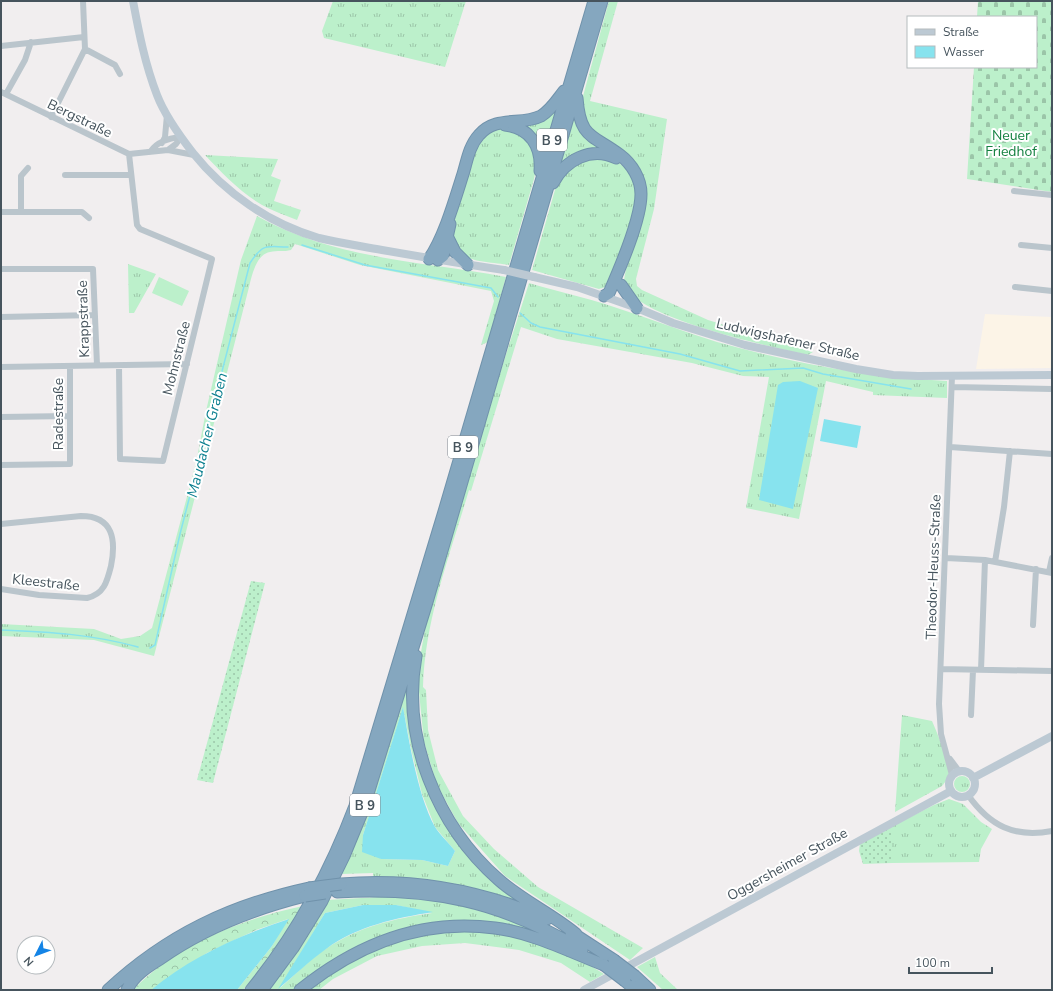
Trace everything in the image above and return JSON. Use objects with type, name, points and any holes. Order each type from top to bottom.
[{"type":"highway","name":"B 9","points":[[262,990],[282,964],[309,923],[344,856],[374,780],[427,602],[572,89],[594,1]]},
{"type":"highway","name":"B 9","points":[[572,89],[602,1]]},
{"type":"highway","points":[[451,214],[448,238],[443,256],[433,257],[451,214],[474,141],[484,130],[498,124],[532,119],[542,115],[572,89],[580,123],[586,132],[594,139],[621,155],[635,171],[640,183],[640,204],[622,262],[608,296]]},
{"type":"highway","points":[[498,124],[523,130],[536,143],[541,161],[541,196]]},
{"type":"highway","points":[[541,196],[558,173],[569,163],[581,156],[596,153],[608,154],[628,163]]},
{"type":"highway","name":"B 9","points":[[251,990],[284,946],[315,894],[342,839],[355,806],[541,196]]},
{"type":"highway","points":[[448,238],[455,252],[468,265]]},
{"type":"highway","points":[[608,296],[615,295],[620,285],[622,262]]},
{"type":"highway","points":[[620,285],[638,308]]},
{"type":"highway","points":[[427,602],[414,668],[414,713],[420,751],[430,782],[444,811],[459,836],[485,867],[514,892],[560,921],[630,979],[650,990]]},
{"type":"highway","points":[[108,990],[153,953],[206,922],[244,905],[307,892],[339,888],[390,882],[452,889],[505,903],[545,919],[576,934]]},
{"type":"highway","points":[[339,888],[417,892],[448,896],[484,905],[527,920],[609,962]]},
{"type":"highway","points":[[127,990],[136,978],[150,966],[176,948],[205,931],[253,911],[307,892]]},
{"type":"highway","points":[[300,990],[334,965],[373,944],[401,935],[440,927],[475,926],[509,931],[544,940],[609,962]]},
{"type":"highway","points":[[630,979],[636,990]]},
{"type":"street","points":[[50,117],[85,49],[83,1]]},
{"type":"street","name":"Ludwigshafener Straße","points":[[133,1],[149,73],[166,115],[194,155],[228,190],[258,211],[284,224],[319,238],[433,257],[468,265],[504,270],[608,296],[673,323],[764,350],[893,375],[1052,375]]},
{"type":"street","points":[[1,46],[84,37]]},
{"type":"street","points":[[4,93],[25,60],[31,42]]},
{"type":"street","points":[[85,49],[115,65],[120,74]]},
{"type":"street","name":"Bergstraße","points":[[4,93],[50,117],[130,154]]},
{"type":"street","points":[[162,143],[165,137],[166,115]]},
{"type":"street","points":[[151,151],[172,138],[181,137]]},
{"type":"street","points":[[130,154],[151,151],[155,153],[168,150],[176,144],[181,137]]},
{"type":"street","points":[[168,150],[194,155]]},
{"type":"street","name":"Mohnstraße","points":[[119,366],[120,459],[163,461],[212,259],[140,229],[135,220],[130,154]]},
{"type":"street","points":[[21,212],[21,176],[28,168]]},
{"type":"street","points":[[65,175],[131,175]]},
{"type":"street","points":[[1014,191],[1052,196]]},
{"type":"street","points":[[1,212],[82,212],[89,218]]},
{"type":"street","points":[[1021,245],[1052,248]]},
{"type":"street","name":"Krappstraße","points":[[1,269],[93,268],[97,365]]},
{"type":"street","points":[[1015,287],[1052,291]]},
{"type":"street","points":[[1,317],[95,315]]},
{"type":"street","points":[[1,367],[187,364]]},
{"type":"street","name":"Radestraße","points":[[1,465],[70,464],[70,366]]},
{"type":"street","name":"Theodor-Heuss-Straße","points":[[952,376],[940,721],[941,734],[956,773]]},
{"type":"street","points":[[952,387],[1052,389]]},
{"type":"street","points":[[1,417],[70,416]]},
{"type":"street","points":[[950,447],[1052,454]]},
{"type":"street","points":[[995,562],[1004,507],[1010,451]]},
{"type":"street","name":"Kleestraße","points":[[1,524],[91,516],[106,526],[112,536],[114,547],[107,583],[102,590],[93,596],[87,598],[39,595],[1,589]]},
{"type":"street","points":[[946,558],[986,560],[1051,572],[1052,558]]},
{"type":"street","points":[[980,670],[986,560]]},
{"type":"street","points":[[1033,625],[1036,569]]},
{"type":"street","points":[[941,669],[1052,671]]},
{"type":"street","points":[[971,715],[972,670]]},
{"type":"street","points":[[973,778],[1052,736]]},
{"type":"street","points":[[968,772],[973,778],[973,789],[968,795],[957,796],[951,791],[949,783],[956,773],[968,772]]},
{"type":"street","name":"Oggersheimer Straße","points":[[584,990],[951,791]]},
{"type":"street","points":[[968,795],[984,816],[995,824],[1011,830],[1026,833],[1052,831]]},
{"type":"shaded area","points":[[985,314],[1052,317],[1052,368],[976,369]]},
{"type":"green space","points":[[333,1],[466,1],[445,67],[324,38],[322,31]]},
{"type":"green space","points":[[609,1],[618,1],[590,101],[667,119],[654,209],[636,279],[637,286],[642,290],[708,320],[813,352],[808,355],[737,338],[676,319],[650,307],[632,295],[624,282],[630,243],[644,181],[587,129],[580,107]]},
{"type":"green space","name":"Neuer Friedhof","points":[[978,1],[1052,1],[1052,192],[967,179],[974,68],[1037,68],[1037,16],[977,16]]},
{"type":"green space","points":[[557,106],[543,155],[522,123]]},
{"type":"green space","points":[[575,110],[602,151],[558,171]]},
{"type":"green space","points":[[508,128],[524,134],[538,158],[534,179],[509,265],[474,260],[461,254],[457,250],[453,235],[463,185],[472,156],[477,146],[481,139],[490,132]]},
{"type":"green space","points":[[205,155],[278,159],[271,176],[281,180],[274,201],[301,210],[297,220],[270,209],[254,200],[232,182]]},
{"type":"green space","points":[[590,156],[612,160],[622,165],[632,178],[636,197],[632,220],[612,278],[605,287],[599,289],[532,270],[559,176]]},
{"type":"green space","points":[[257,216],[286,230],[347,250],[378,257],[506,277],[488,342],[481,345],[494,301],[491,291],[360,265],[295,244],[291,250],[273,251],[265,254],[257,263],[252,276],[154,656],[94,640],[1,636],[1,624],[94,629],[121,639],[140,636],[152,628],[196,463],[206,411],[241,260]]},
{"type":"green space","points":[[128,264],[156,274],[134,313],[129,313]]},
{"type":"green space","points":[[159,277],[189,291],[182,306],[152,293]]},
{"type":"green space","points":[[529,283],[624,310],[745,350],[831,368],[889,376],[947,381],[947,398],[873,395],[873,392],[826,381],[799,519],[746,508],[769,377],[743,376],[692,363],[557,339],[521,327],[471,491],[469,490],[433,612],[428,637],[423,687],[426,690],[428,730],[438,770],[463,816],[494,849],[538,887],[643,948],[630,960],[505,876],[458,823],[437,785],[424,742],[418,682],[425,629],[500,373]]},
{"type":"green space","points":[[251,581],[265,583],[213,783],[197,780]]},
{"type":"green space","points":[[408,679],[411,715],[449,826],[533,908],[435,881],[373,877],[373,873],[342,874],[359,834]],"holes":[[[403,708],[422,794],[435,827],[455,851],[448,866],[422,860],[381,859],[363,835]]]},
{"type":"green space","points":[[902,715],[932,721],[945,754],[949,775],[942,786],[895,812]]},
{"type":"green space","points":[[962,776],[968,778],[970,784],[968,790],[962,792],[956,790],[954,784],[956,778]]},
{"type":"green space","points":[[949,799],[963,804],[981,822],[992,829],[981,849],[979,862],[892,863],[892,826]]},
{"type":"green space","points":[[892,826],[892,863],[863,864],[859,851],[860,843]]},
{"type":"green space","points":[[396,896],[446,901],[504,917],[536,932],[477,923],[438,923],[413,926],[361,945],[339,956],[294,990],[269,990],[327,900]],"holes":[[[363,905],[396,905],[432,913],[378,924],[352,934],[321,952],[280,988],[325,913]]]},
{"type":"green space","points":[[303,906],[276,950],[243,990],[237,990],[272,946],[288,919],[256,930],[207,953],[151,990],[133,990],[150,974],[170,959],[212,936],[257,918]]},
{"type":"green space","points":[[446,930],[481,930],[502,933],[532,941],[576,958],[604,974],[590,982],[561,963],[519,950],[465,943],[422,946],[377,956],[333,979],[319,990],[305,990],[363,951],[406,938]]},
{"type":"green space","points":[[655,957],[660,973],[678,990],[663,990],[637,967]]},
{"type":"water","points":[[800,381],[818,388],[793,509],[759,500],[778,385],[783,382]]},
{"type":"water","points":[[824,419],[861,426],[857,448],[820,441]]},
{"type":"water","points":[[403,707],[419,785],[429,815],[439,833],[455,851],[448,866],[422,860],[381,859],[362,852],[363,835]]},
{"type":"water","points":[[363,905],[396,905],[433,912],[391,920],[351,934],[320,954],[278,989],[325,913]]},
{"type":"water","points":[[289,919],[272,946],[237,990],[151,990],[166,978],[199,957],[252,932]]},
{"type":"waterway","points":[[302,245],[365,265],[491,288],[498,297]]},
{"type":"waterway","name":"Maudacher Graben","points":[[150,648],[155,645],[180,534],[250,263],[255,256],[266,247],[288,247]]},
{"type":"waterway","points":[[520,313],[531,323],[540,327],[680,354],[740,371],[803,368],[823,374],[911,389]]},
{"type":"waterway","name":"Maudacher Graben","points":[[1,630],[87,636],[138,647]]}]
